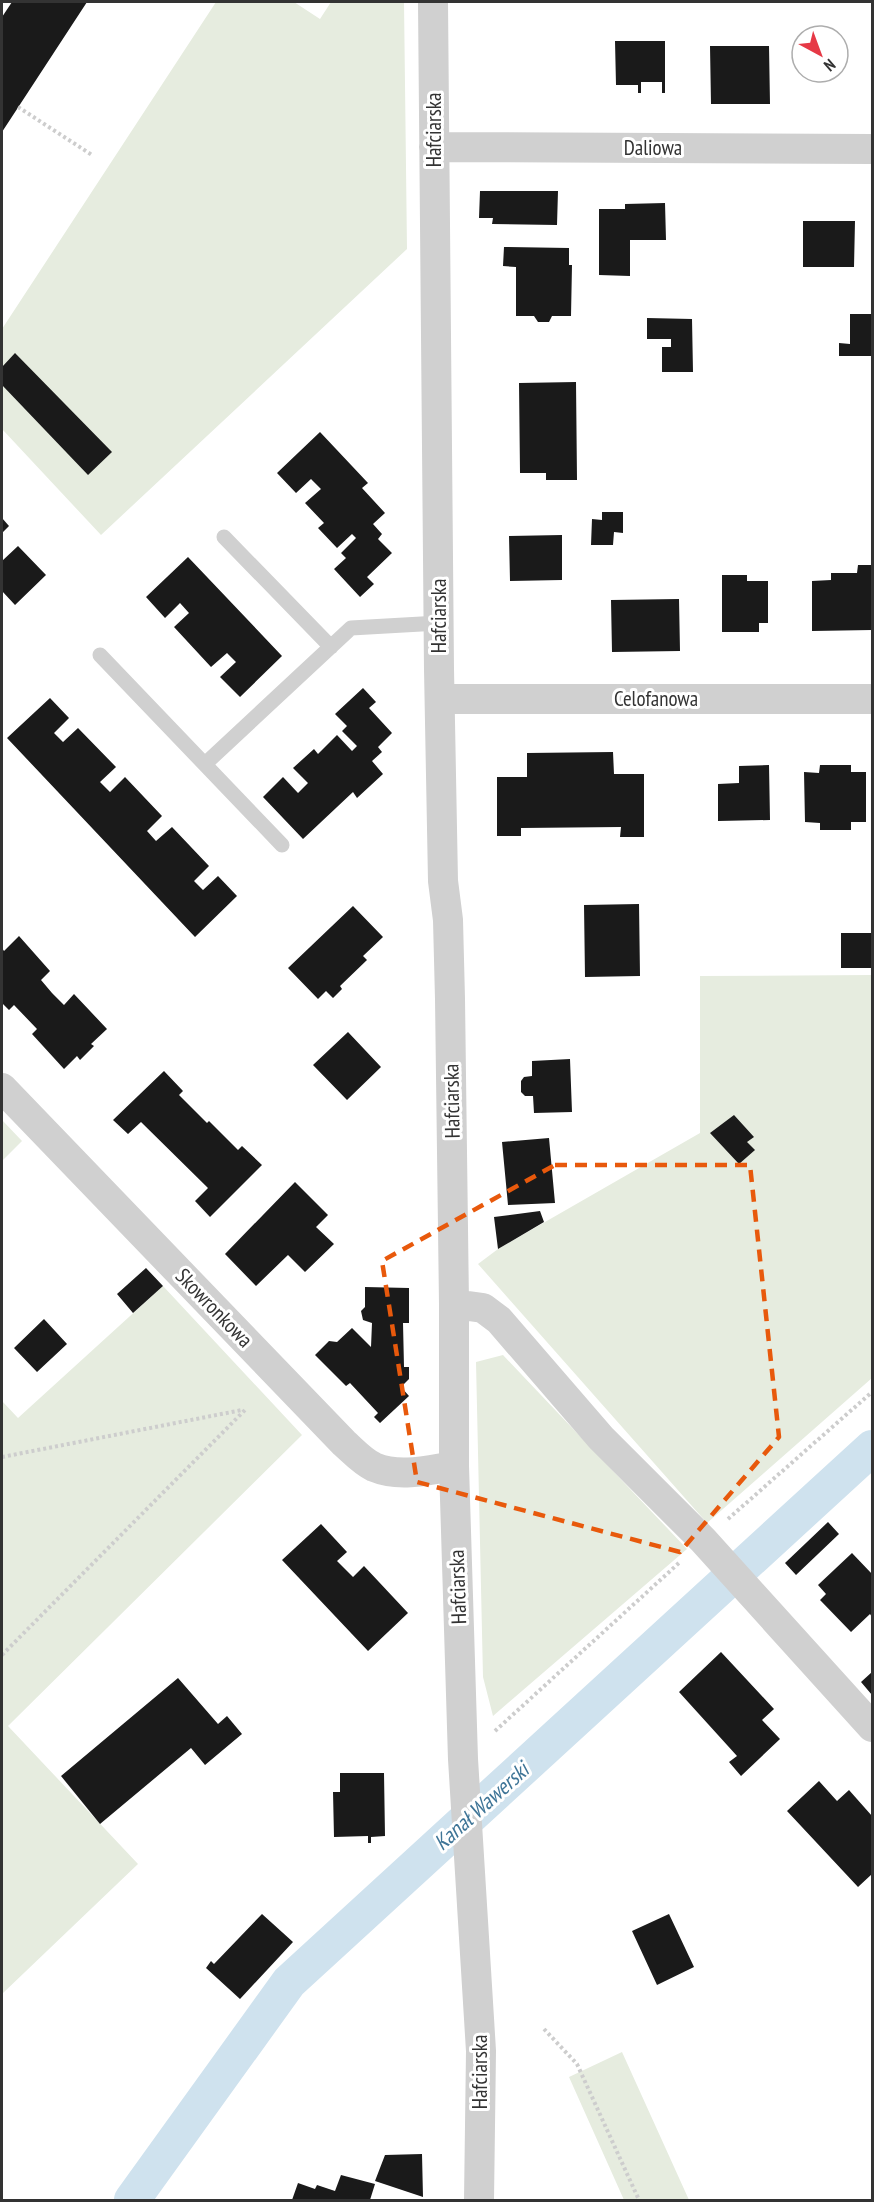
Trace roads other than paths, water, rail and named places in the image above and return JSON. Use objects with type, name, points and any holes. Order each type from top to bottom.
[{"type":"street","name":"Hafciarska","points":[[433,2],[440,699],[443,881],[449,932],[454,1466],[463,1760],[481,2051],[479,2200]]},
{"type":"street","name":"Daliowa","points":[[434,147],[873,149]]},
{"type":"street","name":"Celofanowa","points":[[440,699],[873,699]]},
{"type":"street","name":"Skowronkowa","points":[[2,1088],[344,1443],[363,1459],[374,1467],[411,1473],[454,1466]]},
{"type":"street","points":[[454,1304],[483,1308],[499,1320],[601,1438],[708,1545],[873,1727]]},
{"type":"lane","points":[[224,537],[331,647]]},
{"type":"lane","points":[[205,764],[351,628],[439,623]]},
{"type":"lane","points":[[100,655],[282,845]]},
{"type":"waterway","name":"Kanał Wawerski","points":[[132,2200],[289,1982],[872,1448]]}]
